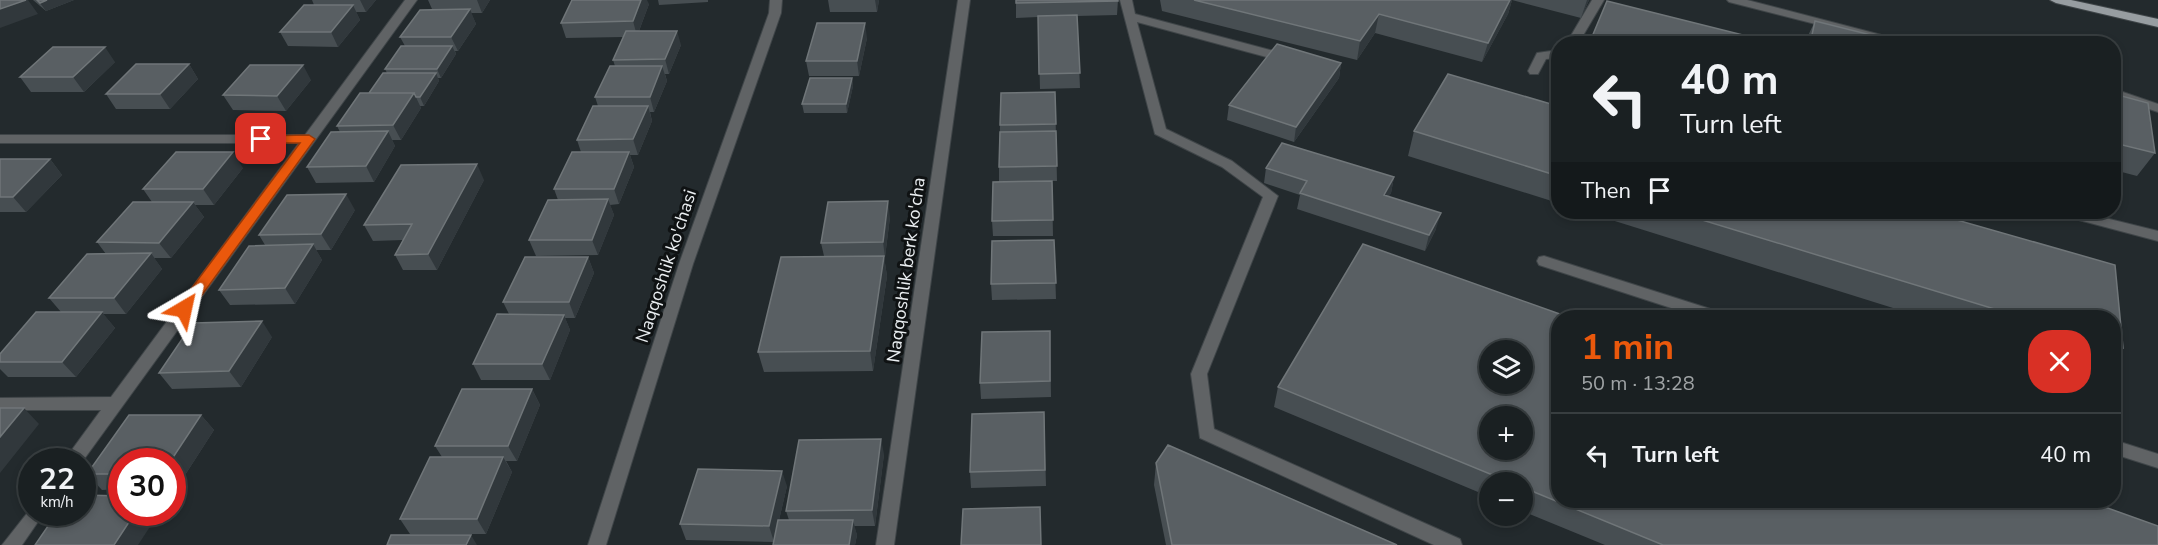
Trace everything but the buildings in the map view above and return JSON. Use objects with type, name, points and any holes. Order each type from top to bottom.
[{"type":"main road","points":[[2056,0],[2158,23]]},
{"type":"street","points":[[82,448],[411,0]]},
{"type":"street","name":"Naqqoshlik ko'chasi","points":[[597,545],[686,264],[775,13],[776,0]]},
{"type":"street","name":"Naqqoshlik berk ko'cha","points":[[885,545],[964,0]]},
{"type":"street","points":[[1126,0],[1160,131],[1227,164],[1270,196],[1199,374],[1206,434],[1453,545]]},
{"type":"street","points":[[1577,36],[1599,0]]},
{"type":"street","points":[[1732,0],[1878,36]]},
{"type":"street","points":[[1130,16],[1304,63]]},
{"type":"street","points":[[1534,71],[1541,56],[1551,55]]},
{"type":"street","points":[[2121,95],[2158,108]]},
{"type":"street","points":[[0,139],[309,139]]},
{"type":"street","points":[[2092,219],[2158,236]]},
{"type":"street","points":[[1544,261],[1695,310]]},
{"type":"street","points":[[0,404],[115,404]]},
{"type":"street","points":[[2121,449],[2158,461]]},
{"type":"street","points":[[11,545],[25,526]]},
{"type":"route","points":[[184,309],[309,139],[261,139]]}]
